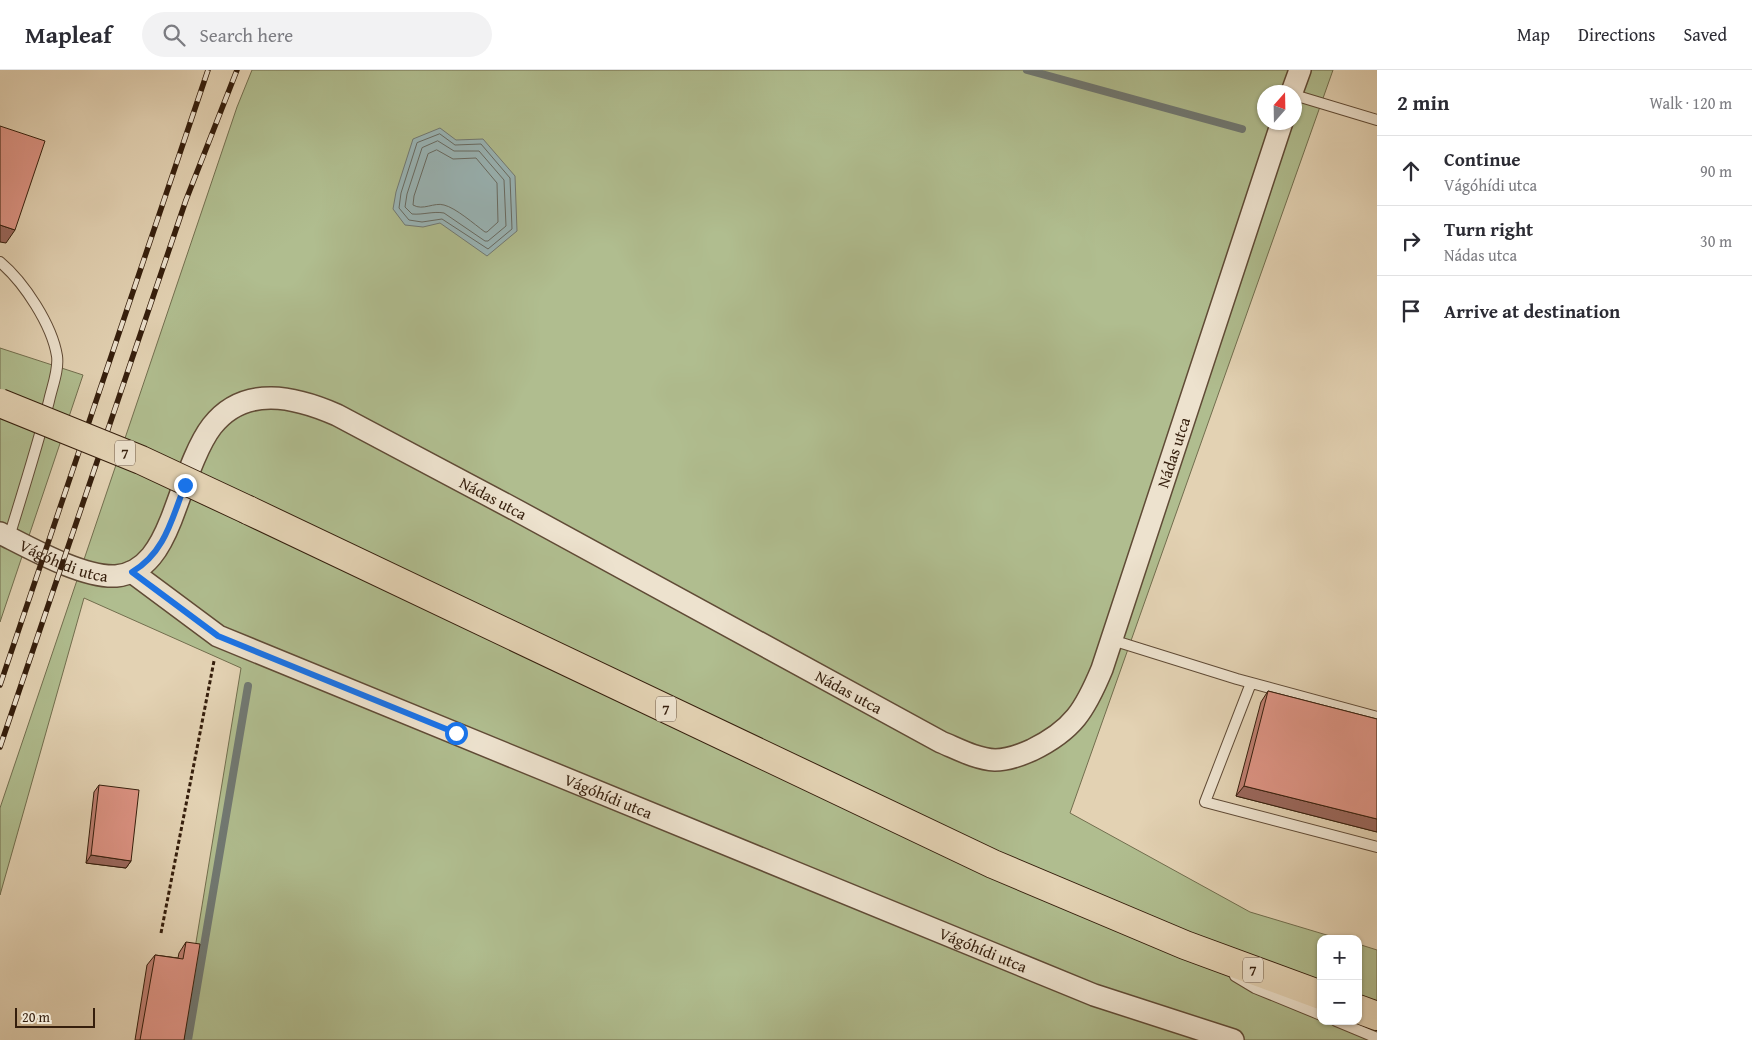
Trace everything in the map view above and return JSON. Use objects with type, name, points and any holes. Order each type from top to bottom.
[{"type":"main road","name":"7","points":[[0,403],[141,460],[993,864],[1185,945],[1317,994]]},
{"type":"main road","points":[[1362,1010],[1377,1016]]},
{"type":"street","points":[[1296,85],[1300,70]]},
{"type":"street","name":"Nádas utca","points":[[132,572],[144,564],[160,546],[198,451],[212,426],[237,405],[262,398],[302,402],[337,415],[516,510],[941,742],[980,757],[995,760],[1008,759],[1060,734],[1083,709],[1096,684],[1279,130]]},
{"type":"street","name":"Vágóhídi utca","points":[[4,535],[63,563],[85,571],[117,576],[132,572],[218,636],[1094,995],[1233,1040]]},
{"type":"lane","points":[[1302,97],[1377,120]]},
{"type":"lane","points":[[0,262],[18,280],[31,297],[42,318],[57,357],[55,377],[38,445],[4,535]]},
{"type":"lane","points":[[1112,640],[1252,683],[1377,717]]},
{"type":"lane","points":[[1252,683],[1205,802],[1377,847]]},
{"type":"lane","points":[[1185,945],[1255,988],[1317,1013]]},
{"type":"lane","points":[[1346,1025],[1377,1038]]},
{"type":"path","points":[[160,933],[218,636]]},
{"type":"green space","points":[[252,70],[1333,70],[1070,813],[1250,912],[1327,935],[1317,935],[1317,1025],[1362,1025],[1362,945],[1377,950],[1377,1040],[180,1040],[241,668],[84,598],[0,895],[0,808],[237,107]]},
{"type":"green space","points":[[0,348],[83,375],[0,622]]},
{"type":"water","points":[[440,128],[456,140],[483,139],[515,176],[517,231],[487,256],[440,223],[423,227],[405,225],[393,209],[396,192],[413,139]]},
{"type":"building","points":[[0,126],[45,141],[15,230],[0,225]]},
{"type":"building","points":[[1268,691],[1377,719],[1377,819],[1244,786]]},
{"type":"building","points":[[99,785],[139,790],[131,861],[91,855]]},
{"type":"building","points":[[186,942],[200,944],[184,1040],[140,1040],[155,955],[183,959]]},
{"type":"waterway","points":[[1027,70],[1242,129]]},
{"type":"waterway","points":[[188,1040],[248,686]]},
{"type":"railway","points":[[0,685],[208,70]]},
{"type":"railway","points":[[0,747],[186,200],[237,70]]},
{"type":"route","points":[[185,485],[160,546],[152,557],[132,572],[218,636],[456,733]]}]
